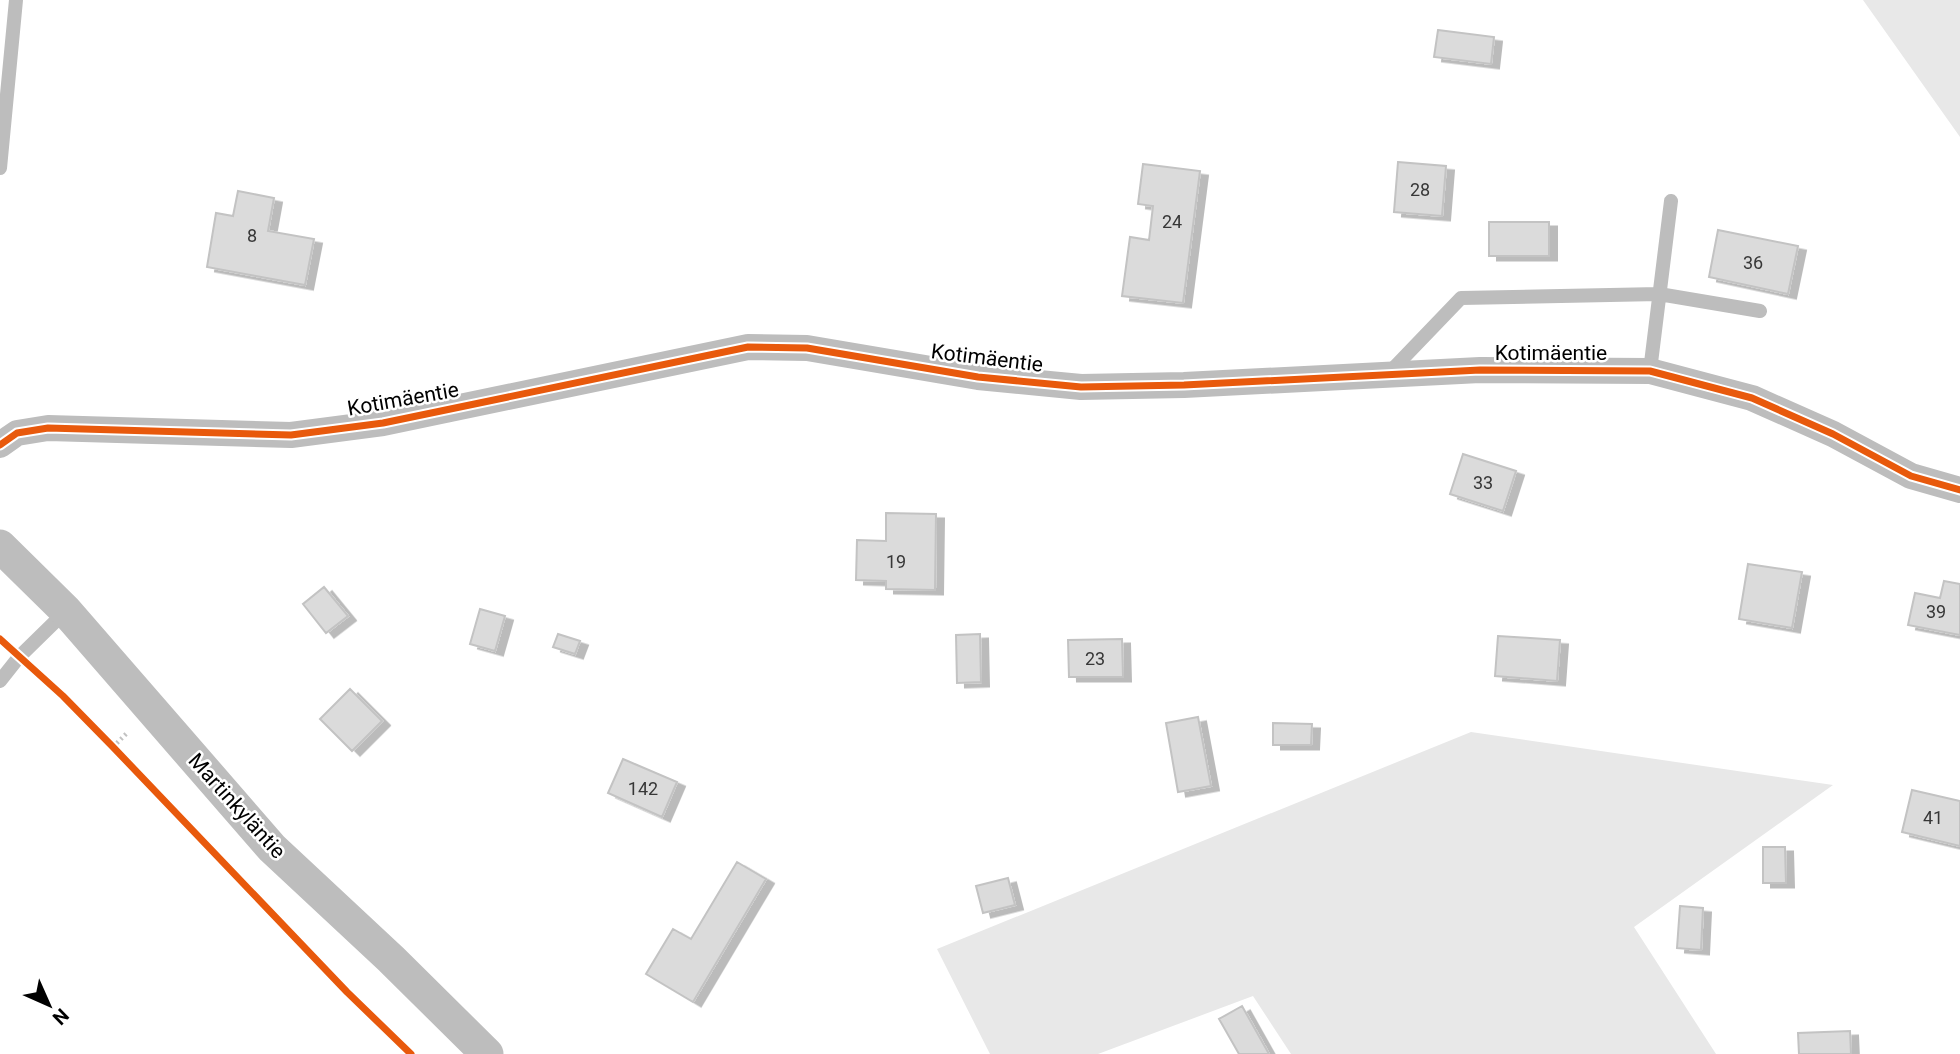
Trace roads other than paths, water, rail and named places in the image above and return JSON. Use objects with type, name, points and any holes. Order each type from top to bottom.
[{"type":"street","name":"Kotimäentie","points":[[0,445],[17,433],[48,428],[292,435],[383,423],[748,347],[807,348],[978,377],[1081,387],[1562,369],[1650,370],[1752,398],[1833,434],[1911,476],[1960,490]]},
{"type":"street","name":"Martinkyläntie","points":[[0,547],[66,611],[272,848],[487,1054]]},
{"type":"lane","points":[[0,168],[16,0]]},
{"type":"lane","points":[[1650,370],[1671,201]]},
{"type":"lane","points":[[1387,375],[1461,298],[1659,294],[1760,311]]},
{"type":"lane","points":[[0,681],[19,657],[66,611]]}]
